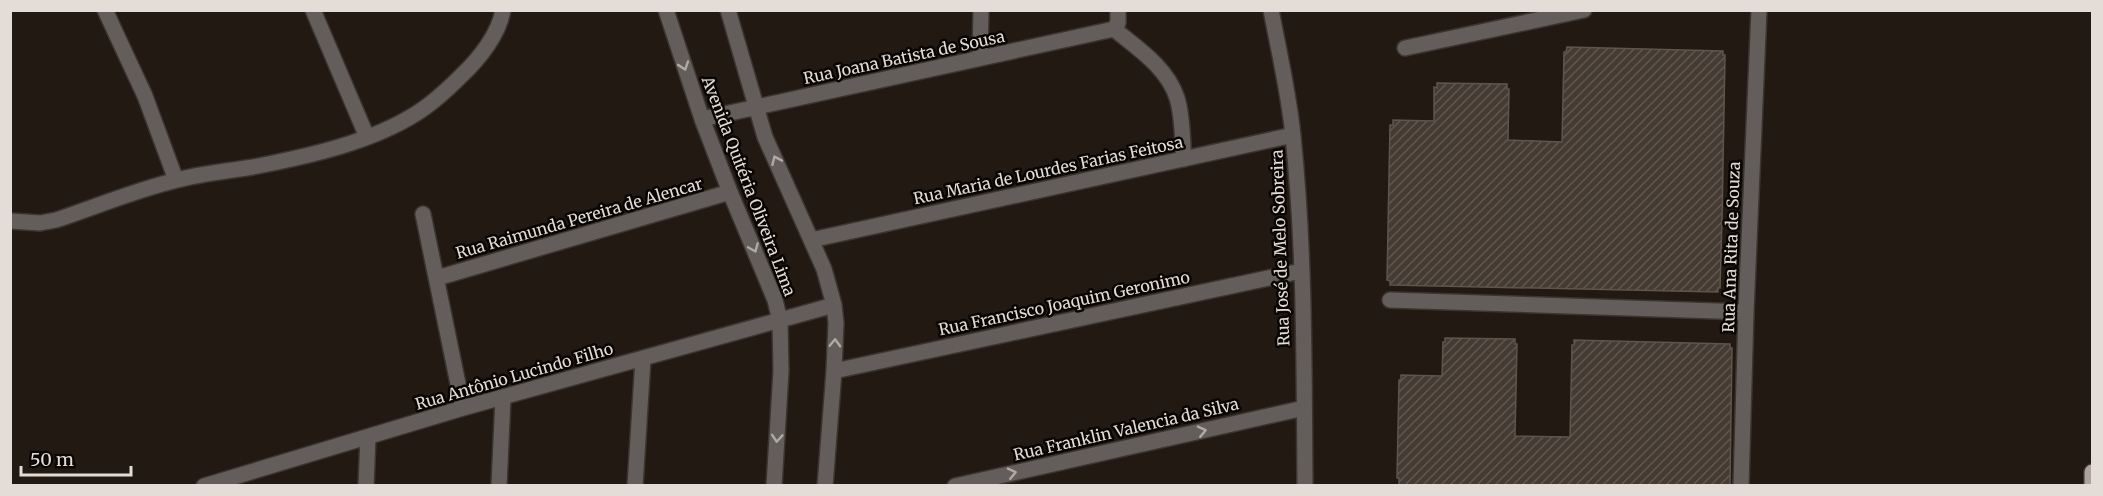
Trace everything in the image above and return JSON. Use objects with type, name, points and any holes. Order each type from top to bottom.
[{"type":"main road","points":[[2092,472],[2092,486]]},
{"type":"street","points":[[105,10],[145,96],[176,180]]},
{"type":"street","points":[[313,10],[367,137]]},
{"type":"street","points":[[10,221],[40,223],[56,220],[176,180],[315,154],[367,137],[416,114],[448,89],[472,66],[487,45],[501,21],[503,10]]},
{"type":"street","name":"Avenida Quitéria Oliveira Lima","points":[[666,10],[702,119],[772,290],[780,321],[781,371],[774,486]]},
{"type":"street","name":"Avenida Quitéria Oliveira Lima","points":[[728,10],[765,137],[824,270],[834,305],[836,323],[834,372],[825,486]]},
{"type":"street","points":[[980,58],[981,10]]},
{"type":"street","points":[[1118,10],[1118,23],[1114,28],[1150,58],[1166,76],[1177,97],[1184,159]]},
{"type":"street","name":"Rua José de Melo Sobreira","points":[[1271,10],[1293,135],[1301,271],[1305,486]]},
{"type":"street","points":[[1405,48],[1584,10]]},
{"type":"street","name":"Rua Ana Rita de Souza","points":[[1741,486],[1759,10]]},
{"type":"street","name":"Rua Joana Batista de Sousa","points":[[702,119],[1114,28]]},
{"type":"street","name":"Rua Maria de Lourdes Farias Feitosa","points":[[811,240],[1293,135]]},
{"type":"street","name":"Rua Raimunda Pereira de Alencar","points":[[437,278],[730,192]]},
{"type":"street","points":[[423,214],[463,408]]},
{"type":"street","name":"Rua Francisco Joaquim Geronimo","points":[[834,372],[1301,271]]},
{"type":"street","points":[[1390,300],[1746,312]]},
{"type":"street","name":"Rua Antônio Lucindo Filho","points":[[204,486],[230,482],[463,408],[834,305]]},
{"type":"street","points":[[635,486],[643,359]]},
{"type":"street","points":[[499,486],[503,398]]},
{"type":"street","name":"Rua Franklin Valencia da Silva","points":[[955,486],[1304,408]]},
{"type":"street","points":[[366,486],[368,437]]},
{"type":"building","points":[[1567,47],[1723,51],[1725,55],[1722,220],[1718,292],[1390,285],[1390,281],[1387,280],[1390,125],[1393,125],[1393,120],[1434,121],[1434,87],[1437,88],[1437,83],[1507,84],[1507,89],[1509,89],[1508,140],[1562,142],[1564,52]]},
{"type":"building","points":[[1445,338],[1515,339],[1515,344],[1517,344],[1515,436],[1570,437],[1574,340],[1730,344],[1732,348],[1730,485],[1399,486],[1399,478],[1397,478],[1399,380],[1401,380],[1401,375],[1442,376]]}]
